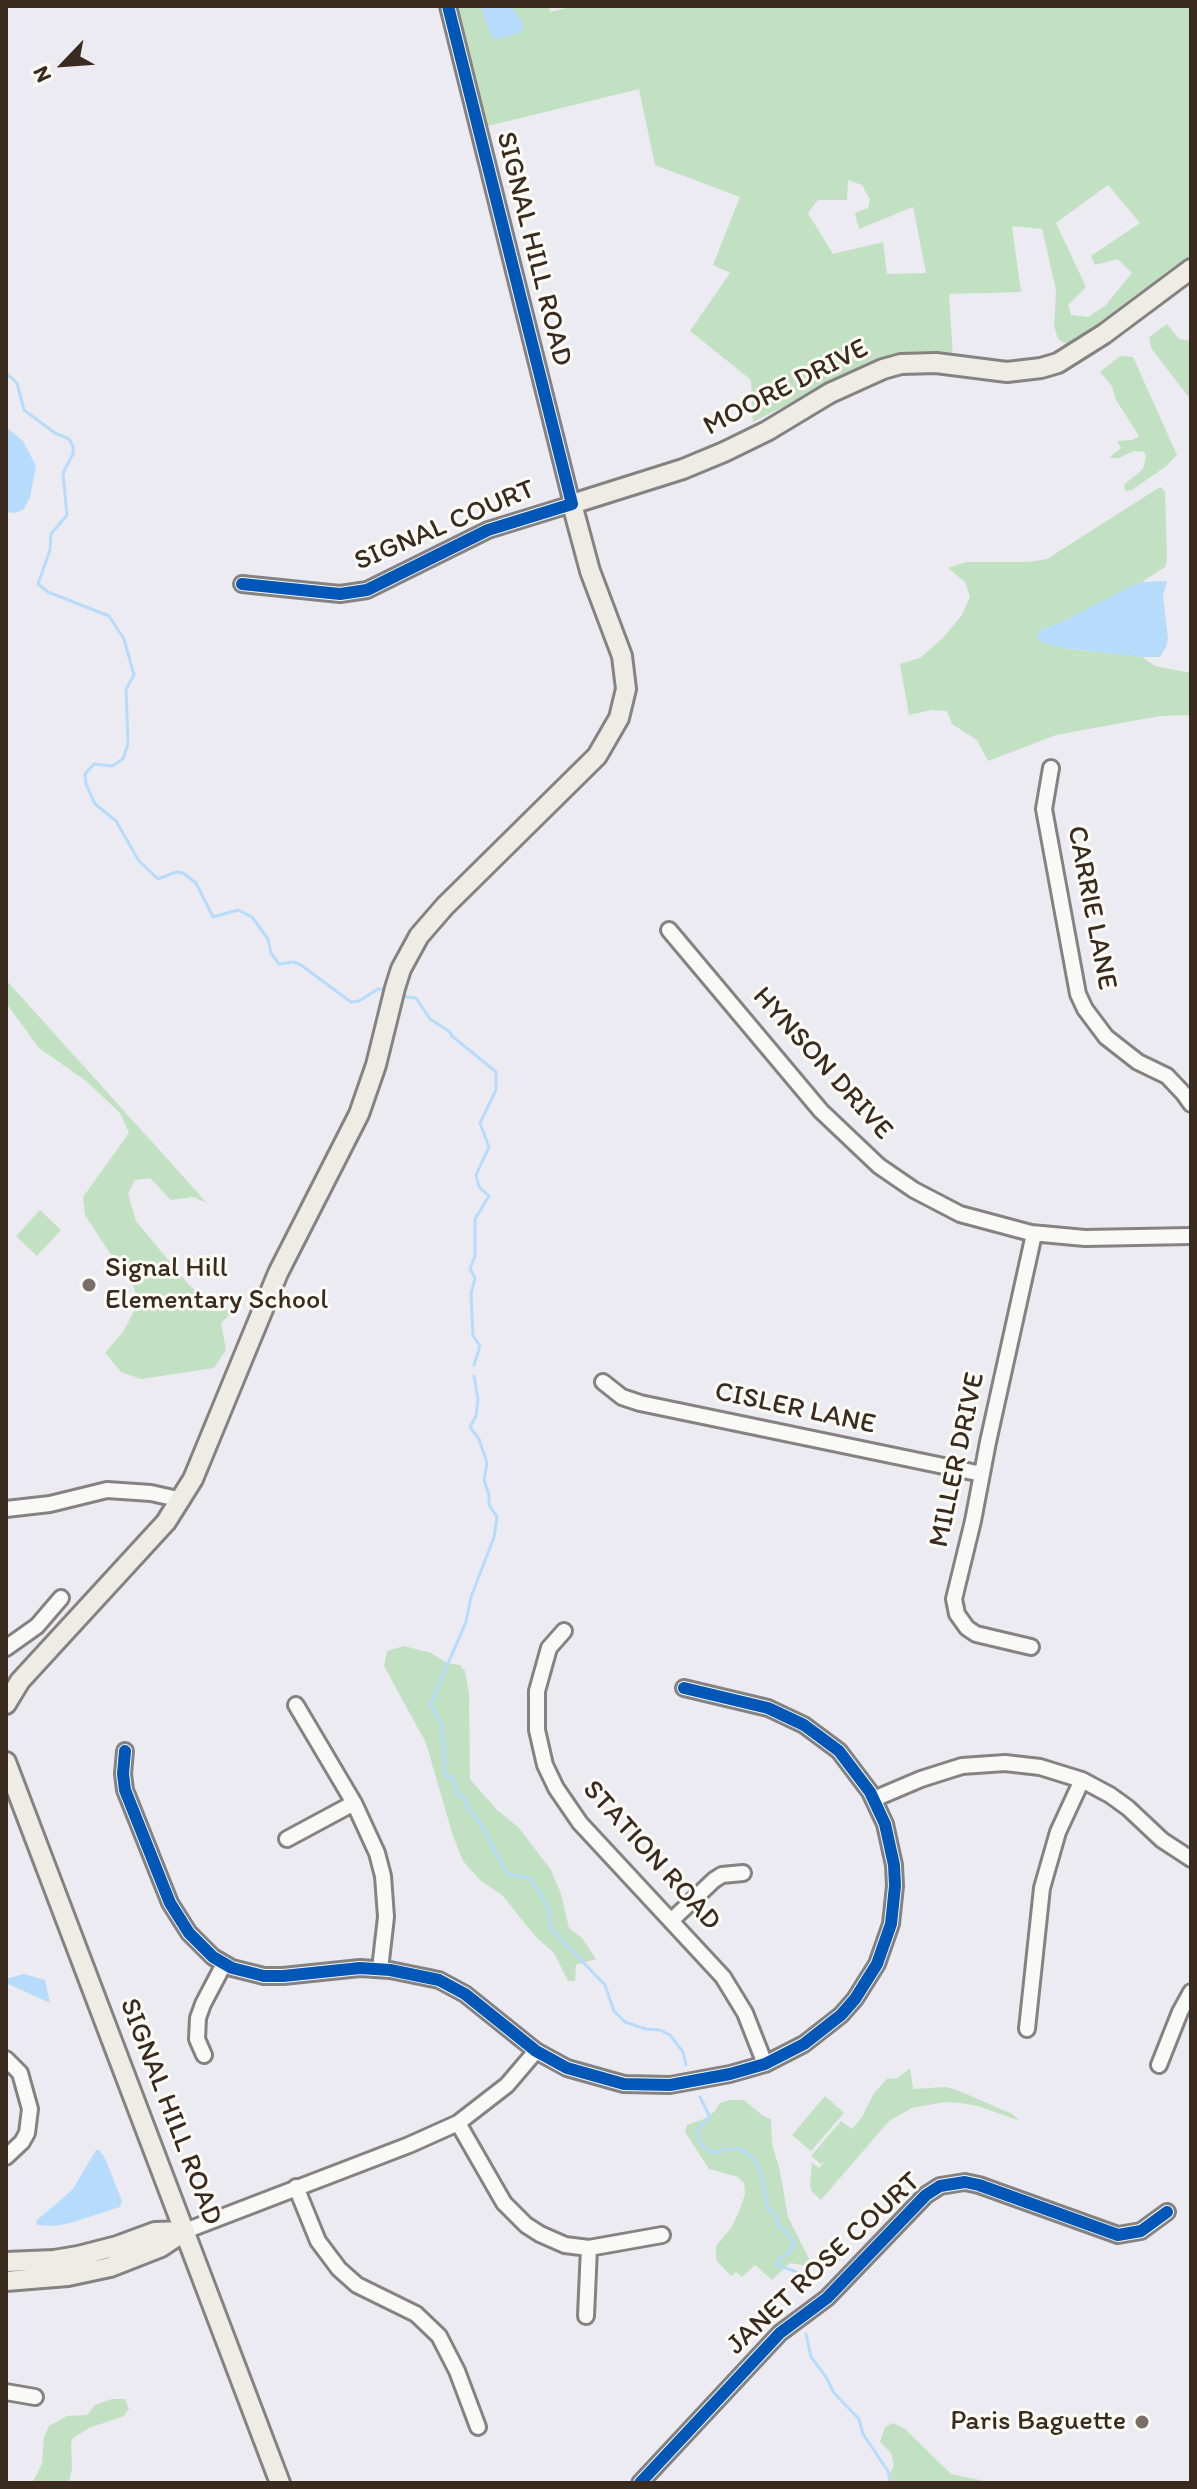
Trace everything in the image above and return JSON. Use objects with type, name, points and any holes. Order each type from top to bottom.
[{"type":"main road","name":"MOORE DRIVE","points":[[572,504],[683,469],[724,452],[767,431],[830,393],[883,369],[918,362],[1007,372],[1058,363],[1104,334],[1191,269]]},
{"type":"main road","name":"SIGNAL HILL ROAD","points":[[6,1704],[12,1681],[166,1522],[182,1500],[202,1460],[278,1273],[364,1102],[395,988],[409,952],[431,920],[597,756],[619,718],[626,689],[622,656],[590,571],[572,504]]},
{"type":"main road","name":"SIGNAL HILL ROAD","points":[[6,1762],[280,2483]]},
{"type":"main road","points":[[6,2262],[78,2256],[155,2232],[185,2231]]},
{"type":"main road","points":[[6,2281],[68,2276],[110,2267],[161,2247],[185,2231]]},
{"type":"street","name":"SIGNAL HILL ROAD","points":[[448,6],[572,504]]},
{"type":"street","name":"SIGNAL COURT","points":[[242,584],[340,594],[367,590],[488,530],[572,504]]},
{"type":"street","name":"CARRIE LANE","points":[[1051,768],[1044,809],[1078,994],[1094,1023],[1106,1037],[1122,1052],[1167,1076],[1191,1104]]},
{"type":"street","name":"HYNSON DRIVE","points":[[669,930],[821,1111],[879,1166],[914,1190],[960,1214],[1034,1234],[1085,1238],[1191,1236]]},
{"type":"street","name":"MILLER DRIVE","points":[[1031,1647],[976,1634],[962,1623],[954,1599],[1034,1234]]},
{"type":"street","name":"CISLER LANE","points":[[603,1382],[622,1397],[640,1403],[982,1474]]},
{"type":"street","points":[[6,1509],[50,1504],[107,1490],[126,1490],[182,1500]]},
{"type":"street","points":[[6,1648],[37,1626],[61,1598]]},
{"type":"street","name":"STATION ROAD","points":[[564,1631],[549,1648],[537,1691],[537,1730],[545,1765],[556,1788],[580,1823],[710,1962],[734,1994],[765,2064]]},
{"type":"street","points":[[125,1751],[125,1790],[170,1903],[195,1941],[224,1964],[248,1973],[273,1976],[350,1968],[380,1969],[439,1980],[486,2008],[536,2051],[584,2075],[647,2086],[670,2085],[765,2064],[804,2044],[841,2015],[877,1964],[891,1924],[895,1886],[890,1844],[874,1799],[859,1774],[839,1751],[804,1725],[751,1702],[684,1688]]},
{"type":"street","points":[[296,1705],[372,1838],[383,1876],[386,1917],[380,1969]]},
{"type":"street","points":[[874,1799],[941,1771],[984,1764],[1040,1767],[1082,1780],[1128,1808],[1162,1840],[1191,1859]]},
{"type":"street","points":[[1027,2029],[1042,1888],[1058,1832],[1082,1780]]},
{"type":"street","points":[[287,1839],[354,1803]]},
{"type":"street","points":[[672,1920],[714,1880],[722,1875],[743,1873]]},
{"type":"street","points":[[204,2055],[197,2039],[198,2018],[224,1964]]},
{"type":"street","points":[[1159,2065],[1191,1992]]},
{"type":"street","points":[[185,2231],[409,2145],[458,2123],[507,2085],[536,2051]]},
{"type":"street","points":[[6,2059],[24,2082],[30,2121],[22,2142],[6,2157]]},
{"type":"street","points":[[458,2123],[504,2203],[540,2234],[555,2242],[589,2248],[662,2235]]},
{"type":"street","name":"JANET ROSE COURT","points":[[640,2483],[780,2333],[827,2298],[919,2202],[940,2186],[965,2182],[979,2185],[1112,2235],[1134,2233],[1167,2212]]},
{"type":"street","points":[[296,2187],[318,2241],[339,2269],[357,2285],[416,2314],[439,2336],[457,2371],[478,2427]]},
{"type":"street","points":[[586,2316],[589,2248]]},
{"type":"street","points":[[6,2392],[35,2397]]},
{"type":"green space","points":[[454,6],[549,6],[550,12],[575,6],[1191,6],[1191,257],[1072,347],[1059,340],[1054,327],[1056,290],[1042,229],[1012,226],[1021,292],[949,294],[953,358],[890,359],[842,377],[753,422],[751,380],[690,331],[730,273],[713,265],[740,197],[655,165],[639,89],[484,127]],"holes":[[[848,180],[862,185],[870,199],[868,208],[855,213],[859,229],[913,207],[926,273],[887,274],[883,242],[833,254],[808,213],[818,200],[847,200]],[[1108,185],[1140,223],[1091,256],[1095,265],[1118,259],[1132,273],[1105,306],[1088,317],[1071,315],[1068,305],[1086,287],[1056,223]]]},
{"type":"green space","points":[[1167,324],[1179,339],[1191,341],[1191,400],[1151,348],[1149,337]]},
{"type":"green space","points":[[1120,356],[1133,357],[1177,455],[1132,490],[1125,491],[1124,485],[1143,469],[1146,456],[1144,452],[1134,451],[1119,458],[1109,458],[1121,448],[1117,441],[1139,436],[1116,400],[1112,386],[1100,372]]},
{"type":"green space","points":[[1160,487],[1165,491],[1165,567],[1142,582],[1042,629],[1063,648],[1142,657],[1155,666],[1191,673],[1191,715],[1160,716],[1056,735],[988,761],[977,740],[952,724],[947,711],[931,710],[909,715],[900,664],[920,658],[942,639],[962,615],[970,597],[965,582],[948,568],[967,562],[1047,559]]},
{"type":"green space","points":[[6,980],[207,1203],[193,1197],[171,1200],[150,1178],[135,1180],[128,1194],[136,1221],[189,1285],[211,1303],[233,1312],[221,1323],[226,1350],[214,1368],[141,1379],[121,1372],[105,1353],[123,1332],[134,1311],[135,1291],[128,1274],[113,1258],[85,1215],[83,1197],[129,1133],[120,1113],[86,1081],[39,1048],[6,1003]]},
{"type":"green space","points":[[40,1210],[61,1230],[37,1256],[16,1236]]},
{"type":"green space","points":[[404,1646],[431,1653],[447,1663],[460,1665],[465,1671],[469,1694],[470,1779],[497,1810],[519,1828],[551,1870],[561,1894],[569,1928],[582,1938],[596,1959],[576,1965],[575,1981],[568,1981],[554,1953],[535,1936],[502,1895],[481,1881],[463,1861],[426,1743],[384,1666],[387,1651]]},
{"type":"green space","points":[[910,2068],[913,2089],[946,2087],[957,2090],[1012,2114],[1020,2121],[960,2103],[945,2102],[912,2108],[889,2121],[821,2200],[812,2192],[810,2185],[812,2163],[819,2168],[826,2160],[821,2164],[811,2156],[841,2121],[852,2129],[874,2093],[887,2079],[898,2078]]},
{"type":"green space","points":[[825,2096],[844,2113],[811,2151],[792,2135]]},
{"type":"green space","points":[[744,2100],[771,2119],[772,2144],[788,2217],[813,2267],[790,2263],[772,2280],[755,2265],[742,2277],[736,2272],[731,2276],[716,2260],[716,2246],[739,2212],[745,2194],[744,2183],[738,2177],[709,2169],[685,2132],[687,2125],[704,2119],[720,2103]]},
{"type":"green space","points":[[112,2399],[125,2399],[129,2409],[124,2416],[89,2428],[73,2438],[69,2483],[32,2483],[42,2464],[44,2437],[49,2426],[67,2416],[87,2415],[95,2405]]},
{"type":"green space","points":[[893,2423],[905,2429],[951,2474],[994,2483],[886,2483],[894,2465],[891,2453],[880,2442],[885,2427]]},
{"type":"water","points":[[481,6],[511,6],[524,28],[519,33],[499,39],[491,37]]},
{"type":"water","points":[[6,427],[23,441],[36,466],[30,497],[24,509],[16,513],[6,512]]},
{"type":"water","points":[[1167,581],[1163,596],[1168,639],[1160,657],[1063,648],[1041,642],[1038,638],[1042,629],[1060,623],[1131,586],[1142,582]]},
{"type":"water","points":[[24,1974],[45,1980],[50,2003],[6,1983],[6,1979]]},
{"type":"water","points":[[96,2150],[105,2158],[122,2201],[120,2207],[70,2223],[37,2225],[36,2221],[73,2189]]},
{"type":"waterway","points":[[6,373],[17,383],[24,410],[55,433],[69,439],[73,446],[73,454],[63,473],[67,515],[51,534],[50,550],[38,584],[48,592],[109,616],[124,639],[134,675],[126,689],[128,744],[123,759],[112,766],[94,764],[85,774],[95,804],[116,821],[139,861],[158,879],[176,872],[183,873],[196,883],[213,917],[238,910],[252,917],[268,939],[271,953],[279,964],[294,962],[301,965],[351,1002],[359,1001],[378,989],[388,989]]},
{"type":"waterway","points":[[401,992],[407,997],[416,998],[430,1019],[496,1072],[496,1090],[480,1123],[489,1147],[476,1175],[479,1187],[489,1196],[475,1219],[475,1256],[470,1269],[475,1278],[471,1294],[473,1336],[480,1346],[474,1365]]},
{"type":"waterway","points":[[474,1376],[478,1399],[476,1416],[470,1427],[479,1439],[487,1463],[484,1480],[489,1505],[497,1517],[494,1537],[471,1597],[466,1622],[431,1706],[442,1725],[445,1776],[452,1777],[458,1795],[465,1798],[505,1870],[509,1874],[530,1878],[534,1883],[548,1907],[551,1929],[605,1985],[614,2011],[625,2022],[670,2035],[683,2052],[686,2065]]},
{"type":"waterway","points":[[700,2097],[710,2117],[698,2129],[698,2139],[705,2149],[717,2153],[726,2149],[743,2150],[755,2160],[762,2176],[767,2207],[794,2245],[777,2261],[778,2266],[801,2276],[800,2295]]},
{"type":"waterway","points":[[806,2334],[811,2357],[834,2393],[859,2419],[863,2434],[888,2471],[891,2483]]},
{"type":"cycle path","points":[[242,584],[340,594],[367,590],[488,530],[572,504],[448,6]]},
{"type":"cycle path","points":[[125,1751],[125,1790],[170,1903],[189,1933],[213,1957],[232,1968],[264,1976],[360,1968],[390,1970],[439,1980],[465,1994],[536,2051],[567,2068],[624,2084],[670,2085],[765,2064],[804,2044],[841,2015],[877,1964],[891,1924],[895,1886],[885,1824],[870,1792],[839,1751],[804,1725],[768,1708],[684,1688]]},
{"type":"cycle path","points":[[640,2483],[780,2333],[827,2298],[926,2195],[940,2186],[965,2182],[979,2185],[1118,2235],[1141,2231],[1167,2212]]},
{"type":"place","name":"Signal Hill Elementary School","points":[[89,1285]]},
{"type":"place","name":"Paris Baguette","points":[[1142,2422]]}]
